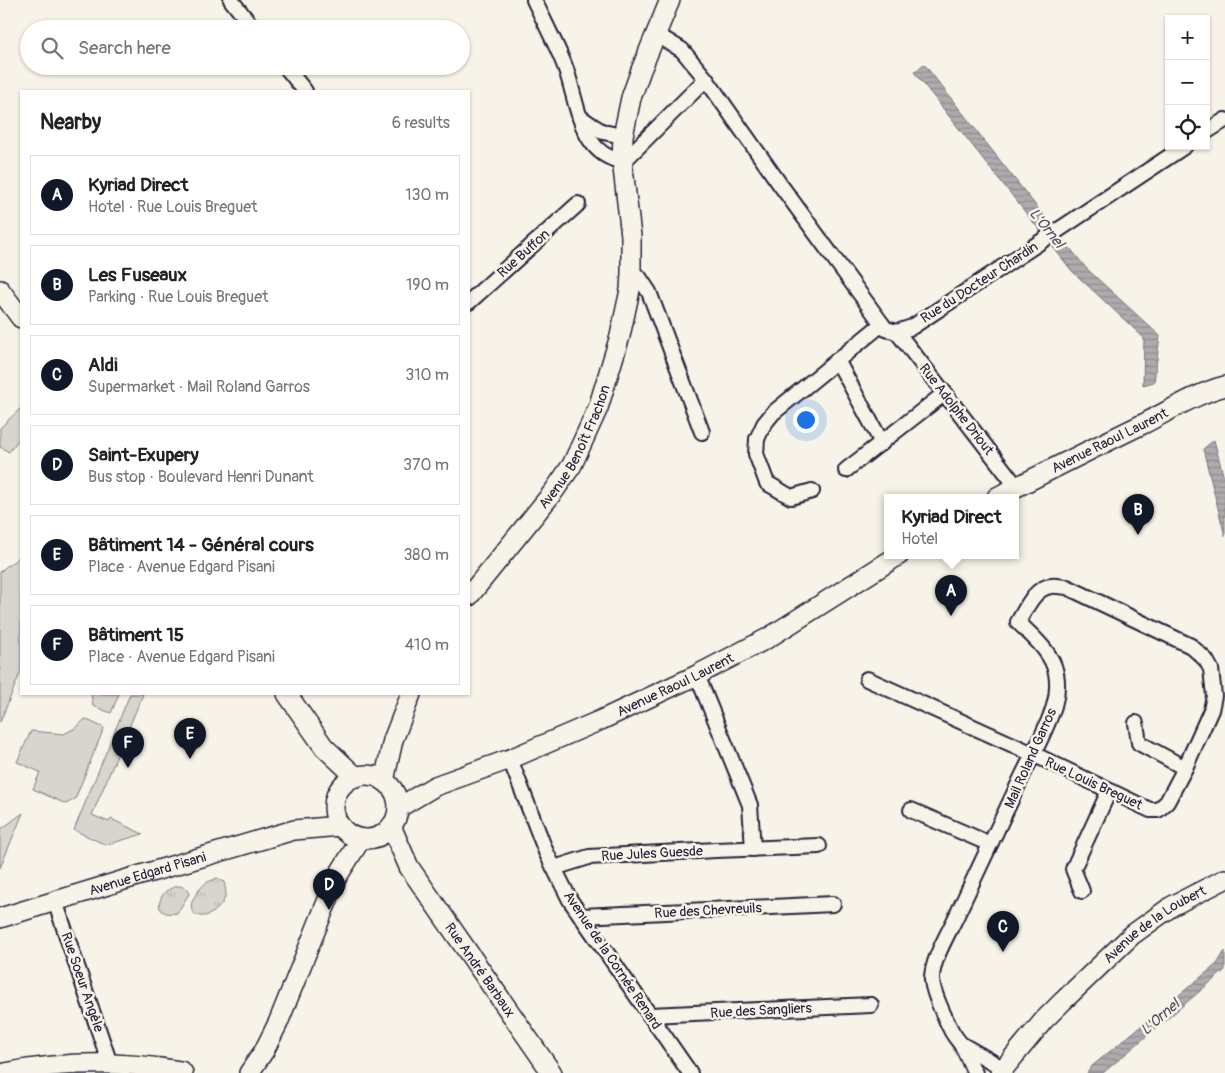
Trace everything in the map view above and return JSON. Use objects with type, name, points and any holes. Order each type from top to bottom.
[{"type":"street","points":[[231,0],[247,20]]},
{"type":"street","points":[[534,0],[565,65],[578,114],[586,134],[598,150],[612,159],[622,162],[706,79]]},
{"type":"street","name":"Avenue Benoît Frachon","points":[[470,595],[554,492],[572,465],[598,408],[616,349],[630,290],[631,236],[622,162],[623,136],[631,98],[640,70],[670,0]]},
{"type":"street","points":[[654,37],[664,39],[682,50],[706,79],[773,175],[882,324],[886,329],[897,332]]},
{"type":"street","points":[[292,75],[304,90]]},
{"type":"street","points":[[578,114],[592,126],[603,132],[623,136]]},
{"type":"street","points":[[1210,129],[1225,120]]},
{"type":"street","name":"Rue du Docteur Chardin","points":[[897,332],[912,327],[1178,150]]},
{"type":"street","name":"Rue Buffon","points":[[470,299],[578,204]]},
{"type":"street","points":[[631,273],[639,277],[649,292],[702,432]]},
{"type":"street","points":[[0,290],[20,317]]},
{"type":"street","points":[[812,491],[791,497],[767,483],[756,454],[757,439],[764,424],[773,413],[882,324]]},
{"type":"street","name":"Rue Adolphe Driout","points":[[897,332],[1018,486]]},
{"type":"street","points":[[837,360],[882,442]]},
{"type":"street","name":"Avenue Raoul Laurent","points":[[1003,494],[1180,405],[1225,386]]},
{"type":"street","points":[[846,470],[945,393]]},
{"type":"street","name":"Avenue Raoul Laurent","points":[[398,808],[435,786],[510,759],[697,676],[768,638],[893,559]]},
{"type":"street","name":"Rue Louis Breguet","points":[[867,679],[1033,754],[1150,810],[1158,810],[1167,802],[1185,768],[1211,710],[1214,696],[1211,669],[1206,660],[1191,646],[1067,587],[1049,586],[1042,589],[1032,598],[1018,622]]},
{"type":"street","name":"Mail Roland Garros","points":[[975,1073],[961,1044],[950,1029],[934,989],[932,974],[942,946],[1054,707],[1056,673],[1052,662],[1044,649],[1018,622]]},
{"type":"street","points":[[697,676],[750,805],[753,849]]},
{"type":"street","points":[[249,1073],[264,1051],[278,1023],[358,828],[397,815],[398,808],[396,796],[369,782],[324,747],[288,695]]},
{"type":"street","points":[[358,828],[336,798],[369,782],[393,740],[411,695]]},
{"type":"street","points":[[1136,723],[1139,743],[1185,768]]},
{"type":"street","name":"Avenue de la Cornée Renard","points":[[510,759],[554,868],[570,900],[690,1073]]},
{"type":"street","name":"Avenue Raoul Laurent","points":[[369,782],[435,786]]},
{"type":"street","points":[[1082,891],[1073,869],[1109,791]]},
{"type":"street","points":[[911,810],[990,844]]},
{"type":"street","name":"Avenue Edgard Pisani","points":[[0,918],[294,830],[358,828]]},
{"type":"street","name":"Rue André Barbaux","points":[[358,828],[409,867],[552,1073]]},
{"type":"street","name":"Rue Jules Guesde","points":[[554,868],[589,856],[819,846]]},
{"type":"street","name":"Avenue de la Loubert","points":[[1001,1072],[1044,1020],[1132,935],[1172,906],[1225,879]]},
{"type":"street","name":"Avenue de la Loubert","points":[[1088,976],[1178,914],[1225,890]]},
{"type":"street","name":"Rue Soeur Angèle","points":[[55,901],[110,1064]]},
{"type":"street","name":"Rue des Chevreuils","points":[[582,916],[833,904]]},
{"type":"street","name":"Rue des Sangliers","points":[[650,1015],[871,1005]]},
{"type":"street","name":"Mail Roland Garros","points":[[961,1044],[994,1063],[1001,1072]]},
{"type":"street","points":[[5,1073],[66,1065],[110,1064],[157,1067],[184,1073]]},
{"type":"green space","points":[[20,409],[20,437],[9,452],[0,447],[0,428]]},
{"type":"green space","points":[[20,556],[20,673],[0,722],[0,572]]},
{"type":"green space","points":[[91,695],[119,695],[111,713],[93,706]]},
{"type":"green space","points":[[130,695],[143,695],[92,815],[109,822],[111,819],[143,834],[106,845],[74,830]]},
{"type":"green space","points":[[85,719],[104,728],[75,799],[66,804],[33,789],[40,772],[17,762],[31,731],[64,734],[77,727]]},
{"type":"green space","points":[[23,813],[0,868],[0,830]]},
{"type":"green space","points":[[217,878],[224,882],[226,893],[223,901],[214,912],[206,916],[197,915],[191,908],[193,899],[207,882]]},
{"type":"green space","points":[[176,886],[184,887],[189,894],[177,913],[166,913],[160,909],[160,902],[165,892]]},
{"type":"water","name":"L'Ornel","points":[[924,64],[1086,268],[1160,336],[1154,382],[1143,385],[1144,338],[1072,271],[914,72]]},
{"type":"water","points":[[1214,440],[1225,482],[1225,536],[1203,449]]},
{"type":"water","name":"L'Ornel","points":[[1225,951],[1225,970],[1103,1073],[1087,1073],[1092,1066],[1217,964]]},
{"type":"place","name":"Les Fuseaux","points":[[1138,535]]},
{"type":"place","name":"Kyriad Direct","points":[[951,616]]},
{"type":"place","name":"Bâtiment 14 - Général cours","points":[[190,759]]},
{"type":"place","name":"Bâtiment 15","points":[[128,768]]},
{"type":"place","name":"Saint-Exupery","points":[[329,910]]},
{"type":"place","name":"Aldi","points":[[1003,952]]}]
